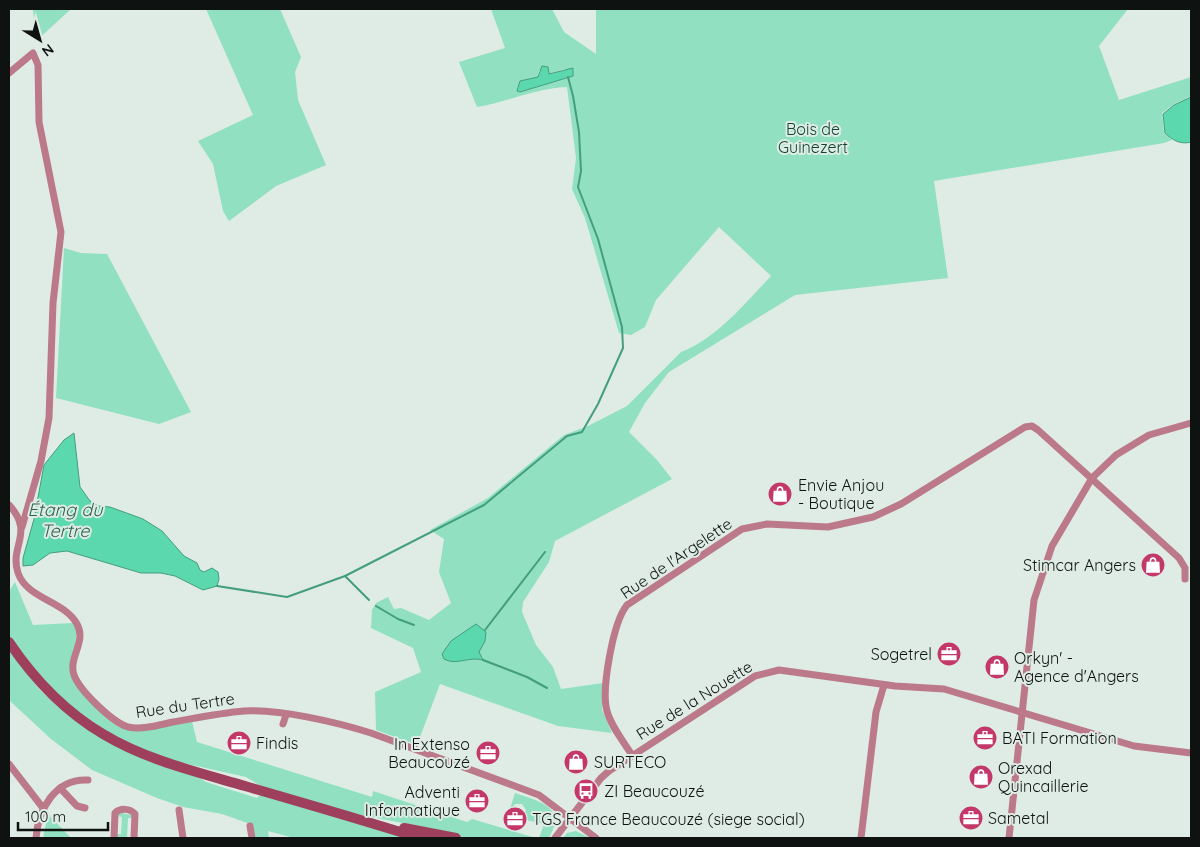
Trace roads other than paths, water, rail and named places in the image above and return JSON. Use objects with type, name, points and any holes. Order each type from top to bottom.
[{"type":"main road","points":[[9,642],[37,680],[61,704],[103,734],[128,748],[179,767],[420,838]]},
{"type":"main road","points":[[364,820],[456,838]]},
{"type":"street","points":[[9,73],[33,52],[38,65],[38,122],[61,232],[55,286],[49,418],[41,461],[22,527]]},
{"type":"street","points":[[1009,838],[1034,600],[1043,568],[1055,540],[1092,478],[1116,455],[1138,440],[1159,431],[1191,423]]},
{"type":"street","name":"Rue de l'Argelette","points":[[632,755],[610,719],[606,703],[614,633],[620,614],[634,599],[729,536],[754,526],[828,527],[873,517],[902,504],[1025,427],[1032,426],[1038,430],[1179,558],[1184,568],[1185,579]]},
{"type":"street","points":[[9,505],[22,527]]},
{"type":"street","name":"Rue du Tertre","points":[[22,527],[17,559],[20,577],[29,587],[76,622],[80,638],[73,661],[75,676],[102,709],[118,722],[138,728],[243,711],[286,715],[370,733],[539,794],[596,838]]},
{"type":"street","name":"Rue de la Nouette","points":[[555,838],[601,778],[632,755],[755,676],[779,670],[884,685],[944,689],[1134,746],[1191,752]]},
{"type":"street","points":[[861,838],[876,712],[884,685]]},
{"type":"street","points":[[283,724],[286,715]]},
{"type":"street","points":[[9,764],[43,808]]},
{"type":"street","points":[[36,838],[43,808],[60,788],[75,780],[88,780]]},
{"type":"street","points":[[60,788],[77,806],[84,808]]},
{"type":"street","points":[[114,838],[114,815],[121,810],[132,810],[135,814],[134,838]]},
{"type":"street","points":[[179,810],[183,838]]},
{"type":"street","points":[[250,826],[252,838]]},
{"type":"water","points":[[542,66],[548,67],[549,74],[573,68],[573,76],[520,92],[517,91],[520,81],[538,77]]},
{"type":"water","points":[[1191,97],[1191,142],[1180,142],[1165,133],[1163,114],[1174,105]]},
{"type":"water","name":"Étang du Tertre","points":[[74,433],[80,487],[90,501],[98,506],[110,507],[143,519],[162,531],[184,556],[197,563],[200,570],[204,572],[212,568],[218,572],[217,586],[203,590],[175,576],[161,573],[141,573],[67,551],[50,553],[33,565],[23,566],[23,558],[34,519],[44,465],[64,440]]},
{"type":"water","points":[[476,624],[486,632],[485,641],[479,652],[483,660],[473,659],[453,662],[444,659],[442,654],[451,641]]},
{"type":"waterway","points":[[345,576],[484,505],[567,436],[582,432],[598,404],[623,348],[622,327],[598,239],[578,187],[581,171],[579,132],[568,77]]},
{"type":"waterway","points":[[485,630],[545,552]]},
{"type":"waterway","points":[[217,586],[287,597],[345,576],[369,600]]},
{"type":"waterway","points":[[376,606],[398,619],[414,625]]},
{"type":"waterway","points":[[483,660],[527,677],[547,688]]},
{"type":"place","name":"Envie Anjou - Boutique","points":[[780,494]]},
{"type":"place","name":"Stimcar Angers","points":[[1153,565]]},
{"type":"place","name":"Sogetrel","points":[[949,654]]},
{"type":"place","name":"Orkyn' - Agence d'Angers","points":[[997,667]]},
{"type":"place","name":"BATI Formation","points":[[985,738]]},
{"type":"place","name":"Findis","points":[[239,743]]},
{"type":"place","name":"In Extenso Beaucouzé","points":[[488,753]]},
{"type":"place","name":"SURTECO","points":[[576,762]]},
{"type":"place","name":"Orexad Quincaillerie","points":[[981,777]]},
{"type":"place","name":"ZI Beaucouzé","points":[[586,791]]},
{"type":"place","name":"Adventi Informatique","points":[[477,801]]},
{"type":"place","name":"Sametal","points":[[971,818]]},
{"type":"place","name":"TGS France Beaucouzé (siege social)","points":[[515,819]]},
{"type":"park label","name":"Bois de Guinezert","points":[[813,138]]}]
